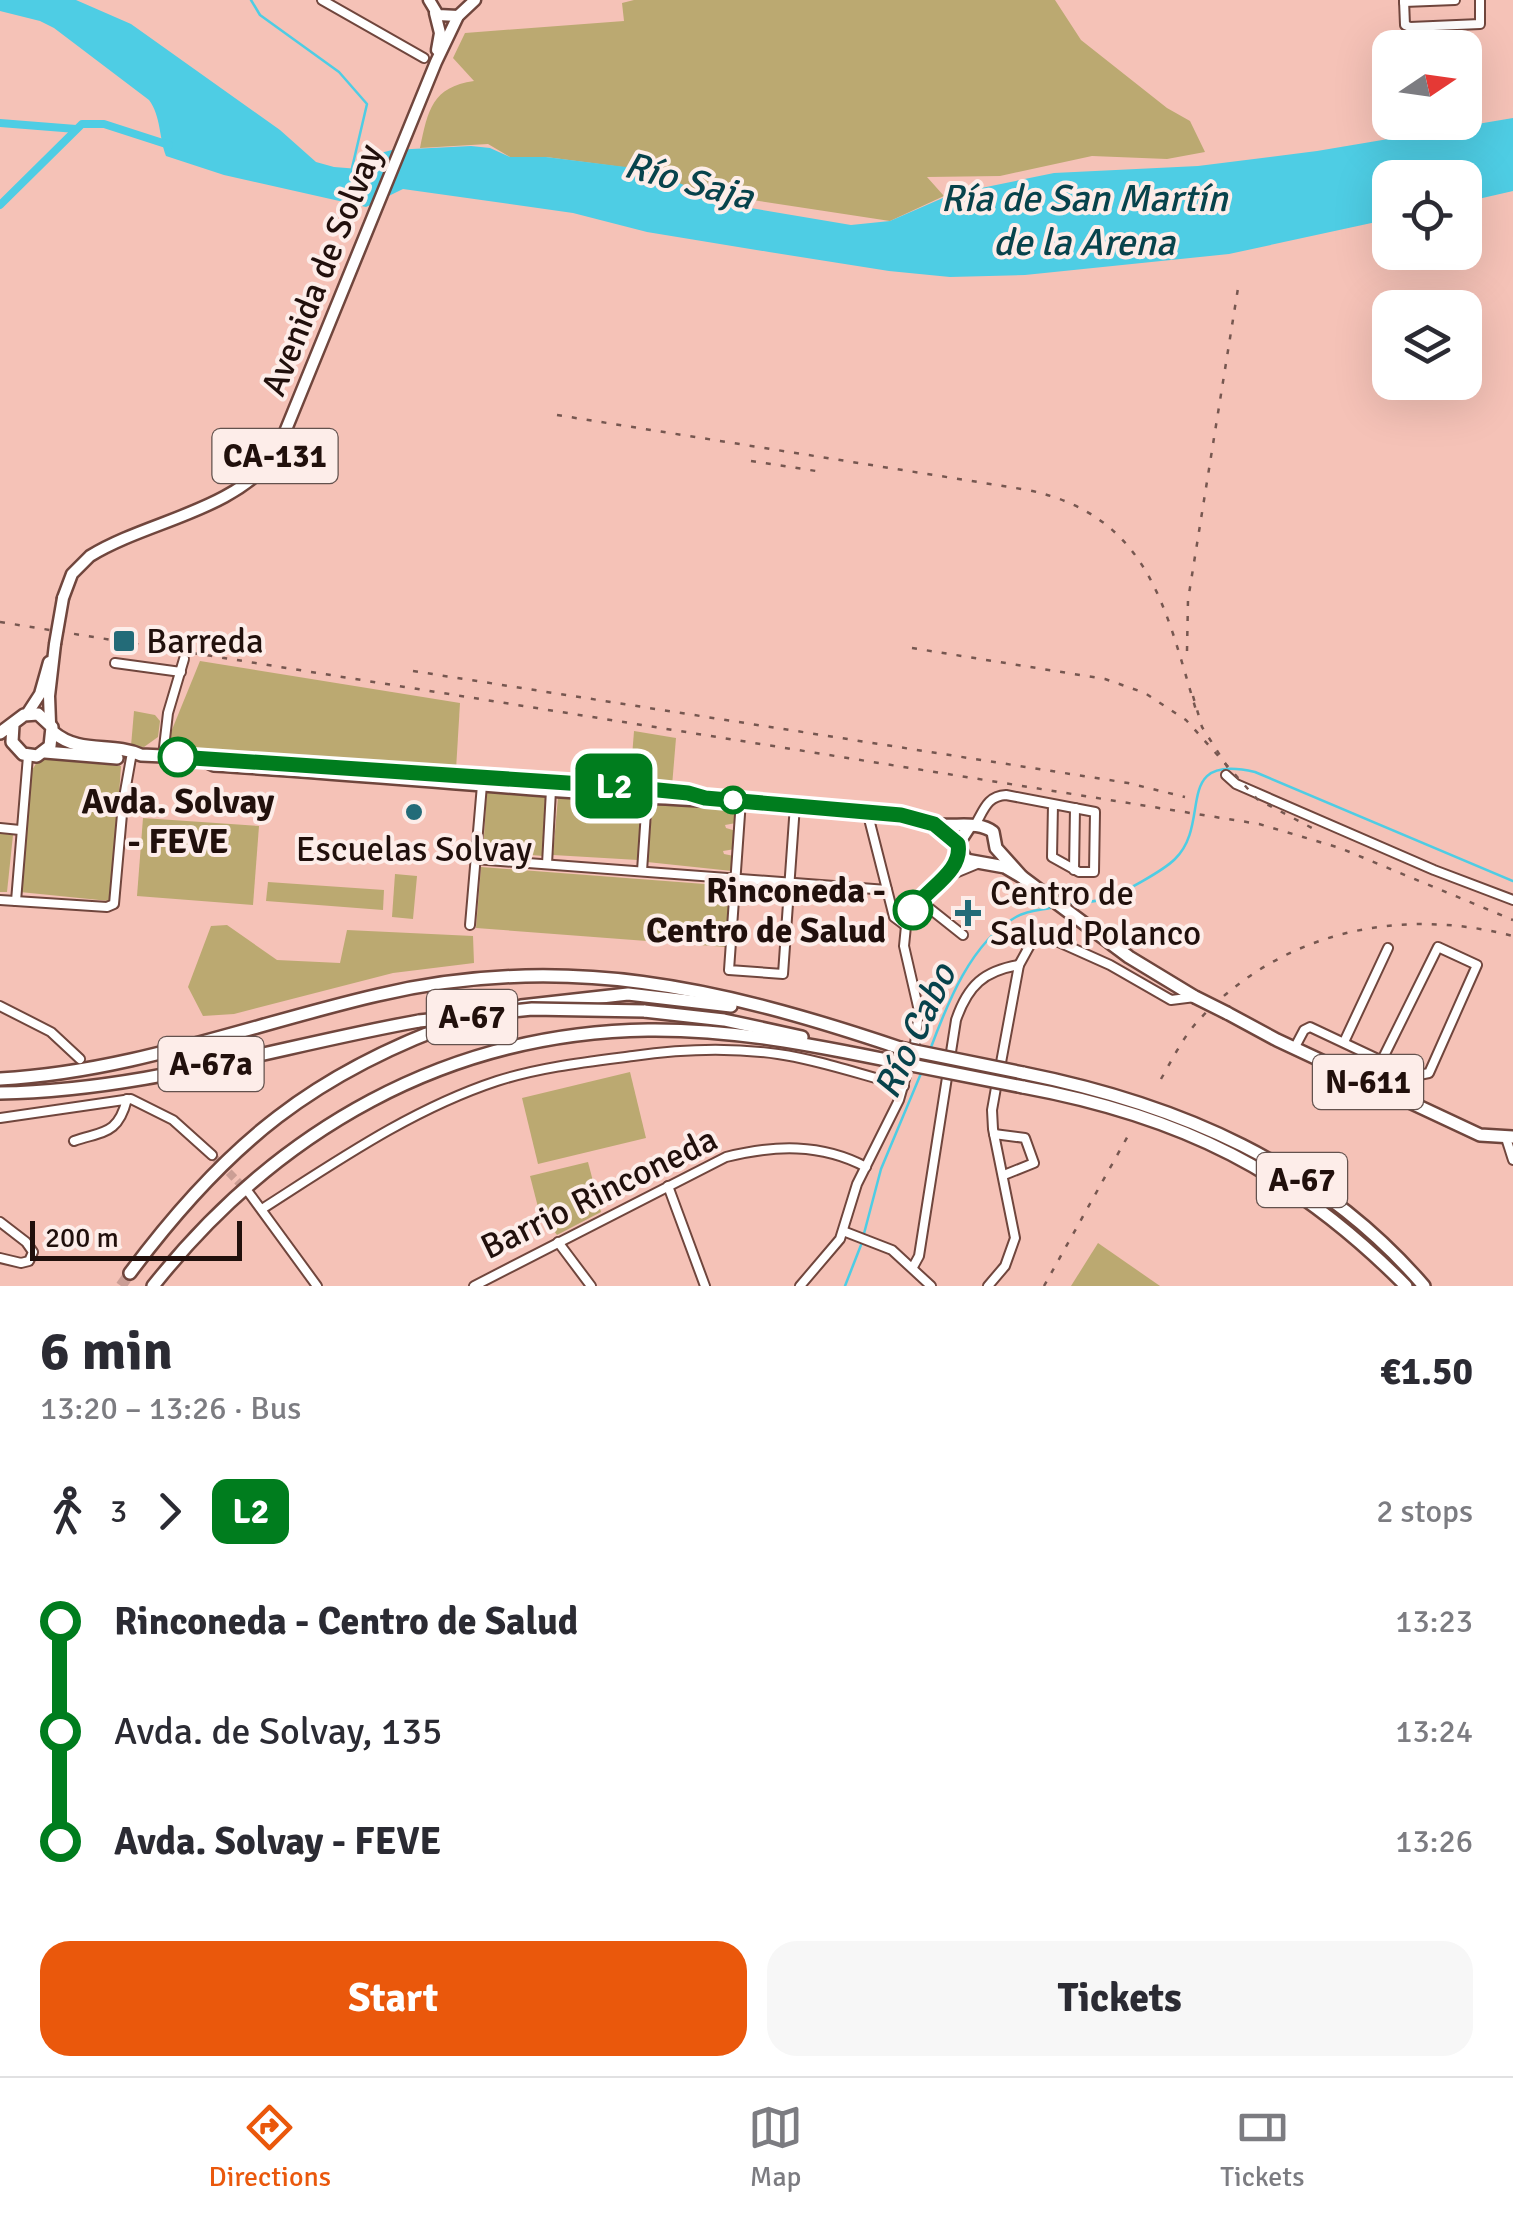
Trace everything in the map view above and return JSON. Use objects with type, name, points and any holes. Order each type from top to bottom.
[{"type":"highway","points":[[0,733],[27,714]]},
{"type":"highway","name":"N-611","points":[[27,714],[42,716],[78,746],[132,751],[140,756]]},
{"type":"highway","points":[[13,725],[14,746]]},
{"type":"highway","points":[[46,752],[52,743],[52,727]]},
{"type":"highway","points":[[0,746],[14,746],[28,756]]},
{"type":"highway","name":"N-611","points":[[28,756],[46,752],[266,760],[628,787],[705,798]]},
{"type":"highway","name":"N-611","points":[[201,759],[214,765],[646,797],[741,800],[901,815],[934,824],[977,826],[995,837],[996,848],[1022,877]]},
{"type":"highway","name":"N-611","points":[[934,824],[966,860],[1005,867],[1022,877],[1148,970],[1226,1013],[1480,1135],[1510,1137]]},
{"type":"highway","points":[[959,848],[977,826]]},
{"type":"highway","points":[[981,863],[996,848]]},
{"type":"highway","name":"A-67a","points":[[0,1079],[137,1060],[398,990],[532,975],[603,976],[684,987],[900,1048]]},
{"type":"highway","name":"A-67","points":[[130,1274],[198,1188],[284,1110],[333,1077],[469,1018],[569,998],[614,994],[660,995],[753,1011],[1136,1100],[1228,1137],[1322,1193],[1424,1286]]},
{"type":"highway","name":"A-67a","points":[[0,1094],[125,1082],[419,1021],[532,1008],[644,1011],[756,1026],[896,1062]]},
{"type":"highway","name":"A-67","points":[[153,1286],[236,1194],[311,1135],[381,1095],[496,1051],[594,1034],[675,1030],[776,1039],[1022,1087],[1153,1119],[1258,1167],[1318,1206],[1367,1246],[1406,1286]]},
{"type":"main road","name":"CA-131","points":[[429,0],[440,33],[430,60]]},
{"type":"main road","name":"CA-131","points":[[430,60],[471,2]]},
{"type":"main road","points":[[435,12],[446,18],[458,16]]},
{"type":"main road","name":"Avenida de Solvay","points":[[55,648],[63,598],[72,574],[90,556],[235,491],[268,465],[278,450],[426,86],[430,60]]},
{"type":"main road","name":"CA-131","points":[[27,714],[40,694],[55,648]]},
{"type":"main road","name":"CA-131","points":[[52,727],[49,696],[55,648]]},
{"type":"street","points":[[322,0],[430,60]]},
{"type":"street","points":[[1456,0],[1404,1],[1404,24],[1480,24],[1480,0]]},
{"type":"street","points":[[163,756],[162,741],[184,659]]},
{"type":"street","points":[[115,663],[180,672]]},
{"type":"street","points":[[0,900],[107,907],[114,904],[123,803],[140,756],[162,741]]},
{"type":"street","points":[[16,901],[28,756]]},
{"type":"street","points":[[1226,775],[1236,784],[1337,829],[1513,900]]},
{"type":"street","points":[[470,925],[482,785]]},
{"type":"street","points":[[547,864],[551,790]]},
{"type":"street","points":[[977,826],[989,800],[999,796],[1053,804],[1095,812],[1094,872],[1074,870],[1052,858],[1053,804]]},
{"type":"street","points":[[642,871],[646,797]]},
{"type":"street","points":[[741,800],[729,970],[783,974],[795,805]]},
{"type":"street","points":[[1074,870],[1075,808]]},
{"type":"street","points":[[867,811],[894,917],[906,926]]},
{"type":"street","points":[[0,828],[20,830]]},
{"type":"street","points":[[800,1286],[836,1246],[856,1184],[904,1086],[920,1011],[904,946],[906,926],[919,900],[952,869],[959,848]]},
{"type":"street","points":[[475,859],[888,890]]},
{"type":"street","points":[[940,880],[981,863]]},
{"type":"street","points":[[919,900],[963,935]]},
{"type":"street","points":[[988,1286],[1005,1266],[1014,1238],[992,1110],[1019,965],[1031,938],[1043,934],[1110,964],[1172,1000],[1195,996]]},
{"type":"street","points":[[1295,1047],[1306,1027],[1414,1076],[1430,1073],[1478,965],[1438,947],[1382,1060]]},
{"type":"street","points":[[1344,1042],[1388,948]]},
{"type":"street","points":[[913,1268],[919,1256],[962,1001],[979,978],[1019,965]]},
{"type":"street","points":[[0,1006],[51,1032],[80,1059]]},
{"type":"street","points":[[262,1209],[356,1150],[456,1097],[500,1080],[582,1062],[677,1050],[744,1050],[814,1061],[904,1086]]},
{"type":"street","points":[[0,1118],[128,1099],[173,1120],[212,1155]]},
{"type":"street","points":[[74,1141],[106,1132],[128,1099]]},
{"type":"street","points":[[994,1134],[1025,1138],[1034,1164],[1004,1175]]},
{"type":"street","points":[[1510,1137],[1513,1160]]},
{"type":"street","name":"Barrio Rinconeda","points":[[474,1286],[713,1162],[766,1149],[818,1150],[866,1167]]},
{"type":"street","points":[[668,1186],[705,1286]]},
{"type":"street","points":[[249,1194],[317,1286]]},
{"type":"street","points":[[0,1222],[26,1242],[32,1252],[29,1262],[24,1263],[0,1258]]},
{"type":"street","points":[[843,1231],[892,1250],[930,1286]]},
{"type":"street","points":[[558,1242],[591,1286]]},
{"type":"shaded area","points":[[1055,0],[1081,40],[1167,108],[1190,121],[1205,152],[1167,159],[1092,156],[1000,176],[927,177],[944,196],[890,221],[746,199],[715,198],[645,170],[546,157],[510,157],[488,144],[420,148],[434,102],[449,89],[474,81],[453,58],[465,33],[624,21],[622,3]]},
{"type":"shaded area","points":[[200,661],[460,703],[456,770],[175,748],[169,737]]},
{"type":"shaded area","points":[[134,711],[155,715],[160,721],[158,737],[144,747],[131,746]]},
{"type":"shaded area","points":[[634,731],[676,738],[672,786],[630,783]]},
{"type":"shaded area","points":[[45,759],[121,766],[109,901],[20,892],[29,775],[37,762]]},
{"type":"shaded area","points":[[487,790],[547,795],[543,856],[483,851]]},
{"type":"shaded area","points":[[558,797],[641,803],[638,860],[553,855]]},
{"type":"shaded area","points":[[653,803],[737,810],[736,823],[725,825],[736,831],[735,849],[723,851],[734,856],[732,871],[647,862]]},
{"type":"shaded area","points":[[143,818],[259,826],[253,905],[137,896]]},
{"type":"shaded area","points":[[0,833],[13,835],[7,892],[0,892]]},
{"type":"shaded area","points":[[481,867],[731,886],[726,947],[476,928]]},
{"type":"shaded area","points":[[395,874],[417,876],[413,919],[392,917]]},
{"type":"shaded area","points":[[268,882],[384,890],[383,910],[266,901]]},
{"type":"shaded area","points":[[227,925],[277,960],[340,963],[347,930],[473,936],[474,963],[393,973],[234,1014],[203,1016],[188,987],[211,926]]},
{"type":"shaded area","points":[[630,1072],[646,1138],[538,1164],[522,1098]]},
{"type":"shaded area","points":[[588,1162],[601,1212],[557,1235],[539,1211],[530,1176]]},
{"type":"shaded area","points":[[1098,1243],[1160,1286],[1071,1286]]},
{"type":"water","name":"Ría de San Martín de la Arena","points":[[0,0],[76,0],[131,24],[280,130],[316,162],[334,167],[359,169],[369,156],[392,150],[490,148],[510,157],[546,157],[642,169],[739,206],[851,225],[890,221],[952,194],[1054,173],[1198,166],[1382,140],[1482,140],[1482,123],[1513,118],[1513,191],[1482,198],[1482,160],[1372,160],[1372,223],[1229,254],[1025,275],[950,277],[889,271],[647,232],[573,213],[403,189],[366,207],[224,175],[166,156],[149,100],[54,28],[0,11]]},
{"type":"waterway","points":[[251,0],[260,15],[339,72],[367,104],[352,168]]},
{"type":"waterway","points":[[0,123],[76,129]]},
{"type":"waterway","points":[[0,205],[82,124],[104,124],[169,145]]},
{"type":"waterway","name":"Río Cabo","points":[[1068,905],[1114,896],[1170,864],[1186,844],[1203,781],[1212,772],[1229,769],[1255,772],[1513,881]]},
{"type":"waterway","name":"Río Cabo","points":[[930,1050],[962,976],[986,942],[1016,917],[1055,907]]},
{"type":"waterway","name":"Río Cabo","points":[[845,1286],[861,1245],[881,1169],[922,1071]]},
{"type":"tunnel","points":[[212,1155],[247,1191]]},
{"type":"tunnel","points":[[121,1286],[130,1273]]},
{"type":"railway","points":[[1187,651],[1188,600],[1239,282]]},
{"type":"railway","points":[[557,415],[1028,490],[1069,503],[1101,521],[1126,544],[1146,571],[1174,636],[1196,710]]},
{"type":"railway","points":[[751,461],[816,471]]},
{"type":"railway","points":[[0,622],[1259,824],[1340,848],[1513,920]]},
{"type":"railway","points":[[912,648],[1105,679],[1145,693],[1186,720],[1257,799],[1312,828]]},
{"type":"railway","points":[[413,671],[1128,783],[1185,797]]},
{"type":"railway","points":[[1193,696],[1202,727],[1230,771]]},
{"type":"railway","points":[[1161,1079],[1193,1027],[1230,991],[1303,947],[1384,926],[1470,927],[1513,936]]},
{"type":"railway","points":[[1044,1286],[1129,1134]]},
{"type":"bus line","name":"L2","points":[[178,757],[628,787],[705,798],[901,815],[934,824],[958,844],[960,852],[952,869],[924,894],[913,910]]},
{"type":"place","name":"Barreda","points":[[124,641]]},
{"type":"place","name":"Avda. Solvay - FEVE","points":[[178,757]]},
{"type":"place","name":"Escuelas Solvay","points":[[414,812]]},
{"type":"place","name":"Rinconeda - Centro de Salud","points":[[913,910]]},
{"type":"place","name":"Centro de Salud Polanco","points":[[968,913]]},
{"type":"water label","name":"Río Saja","points":[[689,181]]}]
